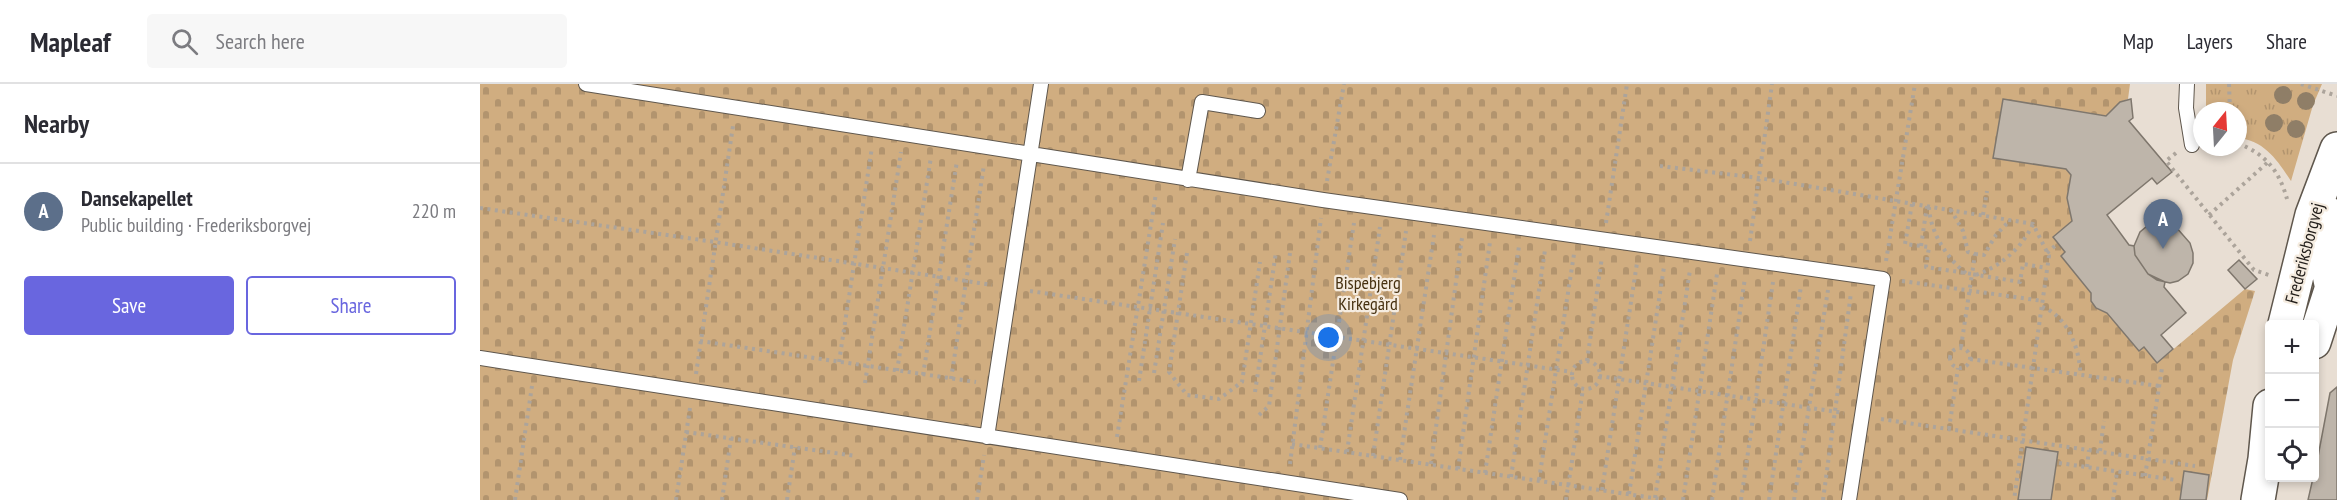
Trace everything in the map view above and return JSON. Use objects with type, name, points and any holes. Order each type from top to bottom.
[{"type":"street","name":"Frederiksborgvej","points":[[2286,320],[2312,215],[2337,149]]},
{"type":"street","points":[[2335,284],[2324,244],[2324,218],[2337,163]]},
{"type":"street","name":"Frederiksborgvej","points":[[2319,328],[2335,284]]},
{"type":"street","points":[[2258,500],[2265,465]]},
{"type":"lane","points":[[586,84],[1031,153],[1188,180],[1883,279],[1849,500]]},
{"type":"lane","points":[[987,436],[1041,84]]},
{"type":"lane","points":[[2187,84],[2186,108],[2192,145]]},
{"type":"lane","points":[[1188,180],[1202,102],[1258,111]]},
{"type":"lane","points":[[480,358],[1400,500]]},
{"type":"path","points":[[1287,483],[1323,200],[1344,84]]},
{"type":"path","points":[[1587,361],[1628,84]]},
{"type":"path","points":[[1712,500],[1772,84]]},
{"type":"path","points":[[1915,84],[1883,279],[2043,301]]},
{"type":"path","points":[[2229,84],[2230,102]]},
{"type":"path","points":[[2301,84],[2337,96]]},
{"type":"path","points":[[676,500],[736,107]]},
{"type":"path","points":[[839,362],[875,129]]},
{"type":"path","points":[[866,383],[903,133]]},
{"type":"path","points":[[897,371],[934,138]]},
{"type":"path","points":[[923,375],[960,142]]},
{"type":"path","points":[[2192,145],[2180,149],[2166,161],[2254,270],[2295,283]]},
{"type":"path","points":[[951,379],[987,146]]},
{"type":"path","points":[[2247,147],[2268,162],[2281,178],[2288,204]]},
{"type":"path","points":[[2209,215],[2268,162]]},
{"type":"path","points":[[1660,166],[1759,178],[2033,224]]},
{"type":"path","points":[[1114,456],[1159,175]]},
{"type":"path","points":[[1983,215],[1987,191]]},
{"type":"path","points":[[1912,204],[1905,244],[1929,247],[1926,267],[2020,282],[2023,264],[2047,268]]},
{"type":"path","points":[[1320,448],[1357,205]]},
{"type":"path","points":[[1921,246],[1928,206]]},
{"type":"path","points":[[1928,206],[1931,223],[1941,244],[1951,259],[1972,275]]},
{"type":"path","points":[[480,208],[1572,372]]},
{"type":"path","points":[[1347,452],[1383,209]]},
{"type":"path","points":[[1951,210],[1963,231],[1968,252],[1975,254],[1984,255],[1996,235],[2010,220]]},
{"type":"path","points":[[1373,456],[1409,212]]},
{"type":"path","points":[[1400,460],[1437,216]]},
{"type":"path","points":[[1431,464],[1465,220]]},
{"type":"path","points":[[1139,381],[1163,223]]},
{"type":"path","points":[[1458,469],[1493,224]]},
{"type":"path","points":[[1972,275],[1990,269],[2010,255],[2033,224]]},
{"type":"path","points":[[2014,500],[2047,268],[2047,253],[2033,224]]},
{"type":"path","points":[[1485,473],[1522,228]]},
{"type":"path","points":[[1511,477],[1548,231]]},
{"type":"path","points":[[1539,481],[1576,235]]},
{"type":"path","points":[[1154,373],[1175,239]]},
{"type":"path","points":[[2047,253],[2058,243]]},
{"type":"path","points":[[1602,490],[1639,244]]},
{"type":"path","points":[[1629,494],[1666,248]]},
{"type":"path","points":[[1255,392],[1276,252]]},
{"type":"path","points":[[1655,498],[1693,252]]},
{"type":"path","points":[[1187,253],[1169,372],[1187,394],[1219,399],[1242,382],[1260,262]]},
{"type":"path","points":[[1259,415],[1269,406],[1290,253]]},
{"type":"path","points":[[1961,347],[1975,254]]},
{"type":"path","points":[[1683,500],[1719,256]]},
{"type":"path","points":[[1741,500],[1776,264]]},
{"type":"path","points":[[1769,500],[1804,268]]},
{"type":"path","points":[[1794,500],[1831,271]]},
{"type":"path","points":[[1823,500],[1854,274]]},
{"type":"path","points":[[2042,307],[2051,310],[2058,317],[2074,342],[2081,363],[2080,375]]},
{"type":"path","points":[[700,342],[995,386]]},
{"type":"path","points":[[1961,347],[1966,349],[1970,359],[1963,368],[1958,368],[1952,365],[1949,359],[1954,348],[1961,347]]},
{"type":"path","points":[[1970,359],[2159,386]]},
{"type":"path","points":[[1587,361],[1597,367],[1599,376],[1594,386],[1583,389],[1574,382],[1572,372],[1577,364],[1587,361]]},
{"type":"path","points":[[515,500],[534,367]]},
{"type":"path","points":[[1949,429],[1958,368]]},
{"type":"path","points":[[2145,476],[2162,368]]},
{"type":"path","points":[[1599,376],[2195,466]]},
{"type":"path","points":[[1566,500],[1583,389]]},
{"type":"path","points":[[2100,452],[2104,421]]},
{"type":"path","points":[[686,432],[856,456]]},
{"type":"path","points":[[722,500],[731,438]]},
{"type":"path","points":[[1292,444],[1667,500]]},
{"type":"path","points":[[787,500],[795,447]]},
{"type":"path","points":[[2086,467],[2089,450]]},
{"type":"path","points":[[2060,463],[2176,480]]},
{"type":"path","points":[[2113,500],[2117,472]]},
{"type":"path","points":[[977,500],[981,476]]},
{"type":"green space","name":"Bispebjerg Kirkegård","points":[[480,84],[2130,84],[2128,99],[2120,102],[2106,116],[2003,100],[1993,158],[2066,169],[2071,175],[2067,198],[2072,221],[2053,237],[2065,252],[2061,256],[2091,293],[2091,301],[2096,308],[2107,313],[2139,351],[2144,347],[2157,363],[2245,289],[2255,291],[2233,360],[2207,500],[480,500]]},
{"type":"green space","points":[[2206,84],[2322,84],[2313,105],[2291,181],[2263,147],[2247,140],[2247,102],[2206,102]]},
{"type":"building","points":[[2003,99],[2106,116],[2120,102],[2131,99],[2133,118],[2129,121],[2172,172],[2157,184],[2152,178],[2107,215],[2129,245],[2134,246],[2135,255],[2148,274],[2165,282],[2164,287],[2186,313],[2161,335],[2173,349],[2157,363],[2144,347],[2139,351],[2107,313],[2096,308],[2091,301],[2091,293],[2061,256],[2065,252],[2053,237],[2072,221],[2067,198],[2071,175],[2066,169],[1993,158]]},
{"type":"building","points":[[2160,221],[2175,226],[2190,243],[2193,253],[2193,263],[2188,274],[2170,283],[2157,280],[2148,274],[2135,255],[2134,246],[2140,232],[2152,222]]},
{"type":"building","points":[[2239,260],[2257,279],[2245,289],[2228,270]]},
{"type":"building","points":[[2337,387],[2337,500],[2308,500],[2312,482],[2319,482],[2319,451],[2330,393]]},
{"type":"building","points":[[2026,447],[2058,452],[2051,500],[2018,500]]},
{"type":"building","points":[[2184,471],[2209,475],[2206,500],[2180,500]]},
{"type":"place","name":"Dansekapellet","points":[[2163,249]]}]
